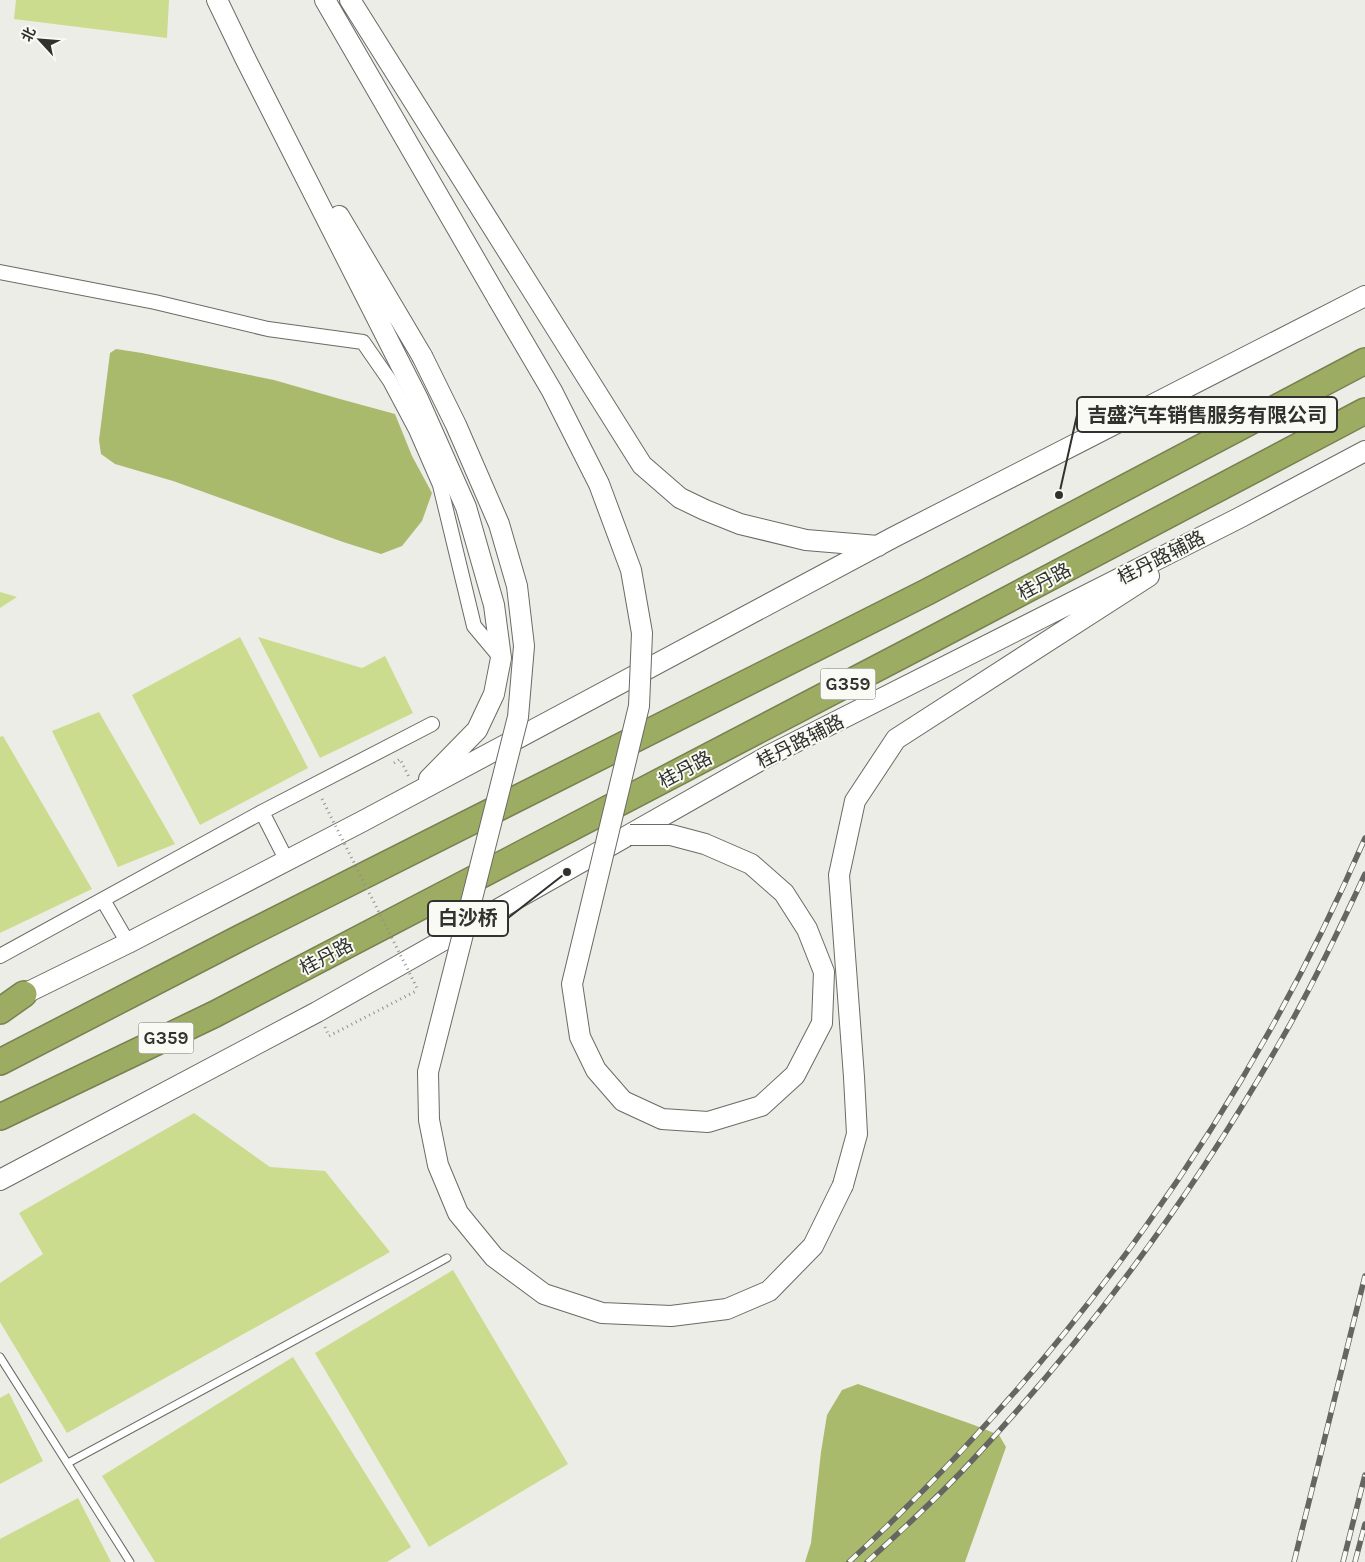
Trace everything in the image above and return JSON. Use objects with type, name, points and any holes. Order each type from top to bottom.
[{"type":"highway","name":"G359","points":[[0,1062],[240,938],[927,592],[1365,361]]},
{"type":"highway","name":"桂丹路","points":[[0,1118],[216,1014],[1365,411]]},
{"type":"highway","points":[[0,1011],[24,994]]},
{"type":"main road","points":[[217,0],[418,398],[466,507],[494,605],[501,658],[494,694],[477,730],[417,793]]},
{"type":"main road","points":[[325,0],[552,391],[598,484],[631,570],[642,633],[639,706],[572,984],[580,1037],[596,1070],[623,1101],[662,1119],[708,1122],[761,1106],[795,1075],[822,1023],[824,972],[806,929],[784,893],[752,864],[705,844],[671,835],[630,834]]},
{"type":"main road","points":[[350,0],[642,465],[680,498],[740,524],[806,540],[878,546]]},
{"type":"main road","points":[[245,58],[422,356],[456,425],[498,524],[517,586],[524,646],[518,716],[428,1072],[429,1120],[438,1165],[458,1213],[494,1257],[544,1294],[602,1313],[671,1316],[727,1309],[769,1291],[813,1246],[843,1185],[857,1134],[839,875],[855,801],[896,739],[1239,518]]},
{"type":"main road","points":[[0,1006],[287,861],[878,546],[1365,296]]},
{"type":"main road","name":"桂丹路辅路","points":[[0,1180],[351,993],[768,756],[1239,518],[1365,451]]},
{"type":"street","points":[[0,272],[155,302],[268,329],[363,342],[390,381],[420,439],[440,485],[474,626],[501,658]]},
{"type":"street","points":[[0,956],[262,812],[432,724]]},
{"type":"street","points":[[262,812],[287,861]]},
{"type":"street","points":[[103,900],[128,943]]},
{"type":"lane","points":[[68,1463],[447,1258]]},
{"type":"lane","points":[[0,1357],[130,1562]]},
{"type":"path","points":[[322,799],[418,990],[329,1036]]},
{"type":"shaded area","points":[[116,349],[274,380],[395,414],[412,456],[432,493],[422,521],[402,546],[381,554],[173,481],[115,464],[101,454],[99,440],[110,353]]},
{"type":"shaded area","points":[[858,1384],[999,1435],[1006,1447],[965,1562],[805,1562],[811,1543],[827,1415],[842,1390]]},
{"type":"building","points":[[16,0],[169,0],[167,38],[14,19]]},
{"type":"building","points":[[0,592],[17,597],[0,608]]},
{"type":"building","points":[[240,637],[308,768],[200,825],[132,695]]},
{"type":"building","points":[[258,637],[362,668],[385,656],[413,713],[320,758]]},
{"type":"building","points":[[99,712],[175,844],[118,867],[52,731]]},
{"type":"building","points":[[3,736],[92,889],[0,933],[0,737]]},
{"type":"building","points":[[194,1113],[270,1167],[325,1171],[390,1252],[67,1433],[0,1322],[0,1283],[43,1254],[19,1213]]},
{"type":"building","points":[[453,1270],[568,1464],[429,1547],[315,1353]]},
{"type":"building","points":[[293,1357],[411,1547],[387,1562],[155,1562],[102,1476]]},
{"type":"building","points":[[9,1393],[43,1461],[0,1484],[0,1398]]},
{"type":"building","points":[[78,1498],[111,1562],[0,1562],[0,1539]]},
{"type":"railway","points":[[849,1562],[930,1484],[1006,1402],[1078,1316],[1145,1227],[1208,1134],[1265,1039],[1318,940],[1365,838]]},
{"type":"railway","points":[[867,1562],[966,1467],[1011,1417],[1055,1366],[1138,1260],[1177,1206],[1250,1093],[1306,996],[1365,874]]},
{"type":"railway","points":[[1294,1562],[1365,1276]]},
{"type":"railway","points":[[1343,1562],[1365,1475]]},
{"type":"railway","points":[[1355,1562],[1365,1524]]},
{"type":"place","name":"吉盛汽车销售服务有限公司","points":[[1059,495]]},
{"type":"place","name":"白沙桥","points":[[567,872]]}]
